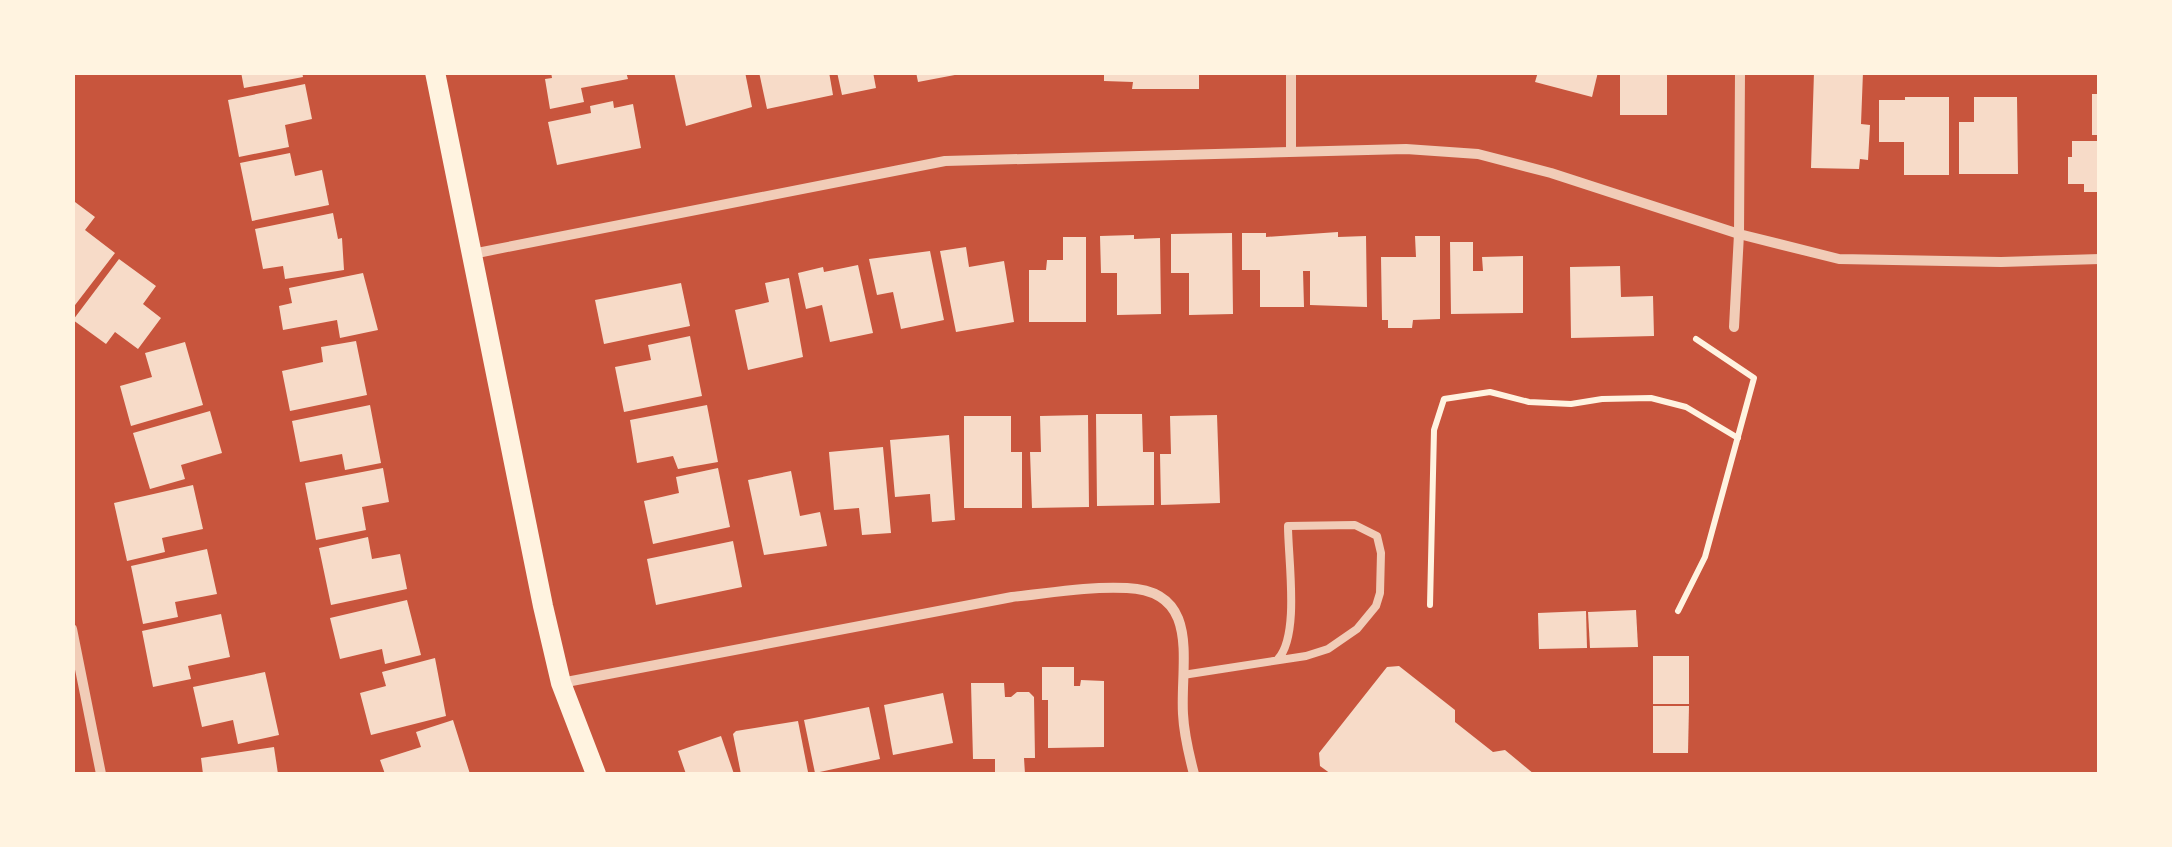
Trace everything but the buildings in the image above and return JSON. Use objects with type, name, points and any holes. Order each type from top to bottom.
[{"type":"main road","points":[[435,72],[561,682],[596,774]]},
{"type":"street","points":[[1291,72],[1291,150]]},
{"type":"street","points":[[1734,327],[1740,72]]},
{"type":"street","points":[[472,254],[946,161],[1406,149],[1478,154],[1551,173],[1739,234],[1839,259],[2100,259]]},
{"type":"street","points":[[561,682],[1012,597],[1127,588],[1159,596],[1177,612],[1182,624],[1183,714],[1194,774]]},
{"type":"street","points":[[72,629],[101,774]]},
{"type":"lane","points":[[1183,676],[1306,656],[1328,649],[1357,630],[1376,606],[1382,582],[1377,536],[1355,526],[1288,526],[1290,629],[1285,651],[1278,659]]},
{"type":"path","points":[[1678,611],[1705,557],[1754,378],[1696,339]]},
{"type":"path","points":[[1430,605],[1434,430],[1444,400],[1490,392],[1529,402],[1572,404],[1651,398],[1686,407],[1738,438]]}]
